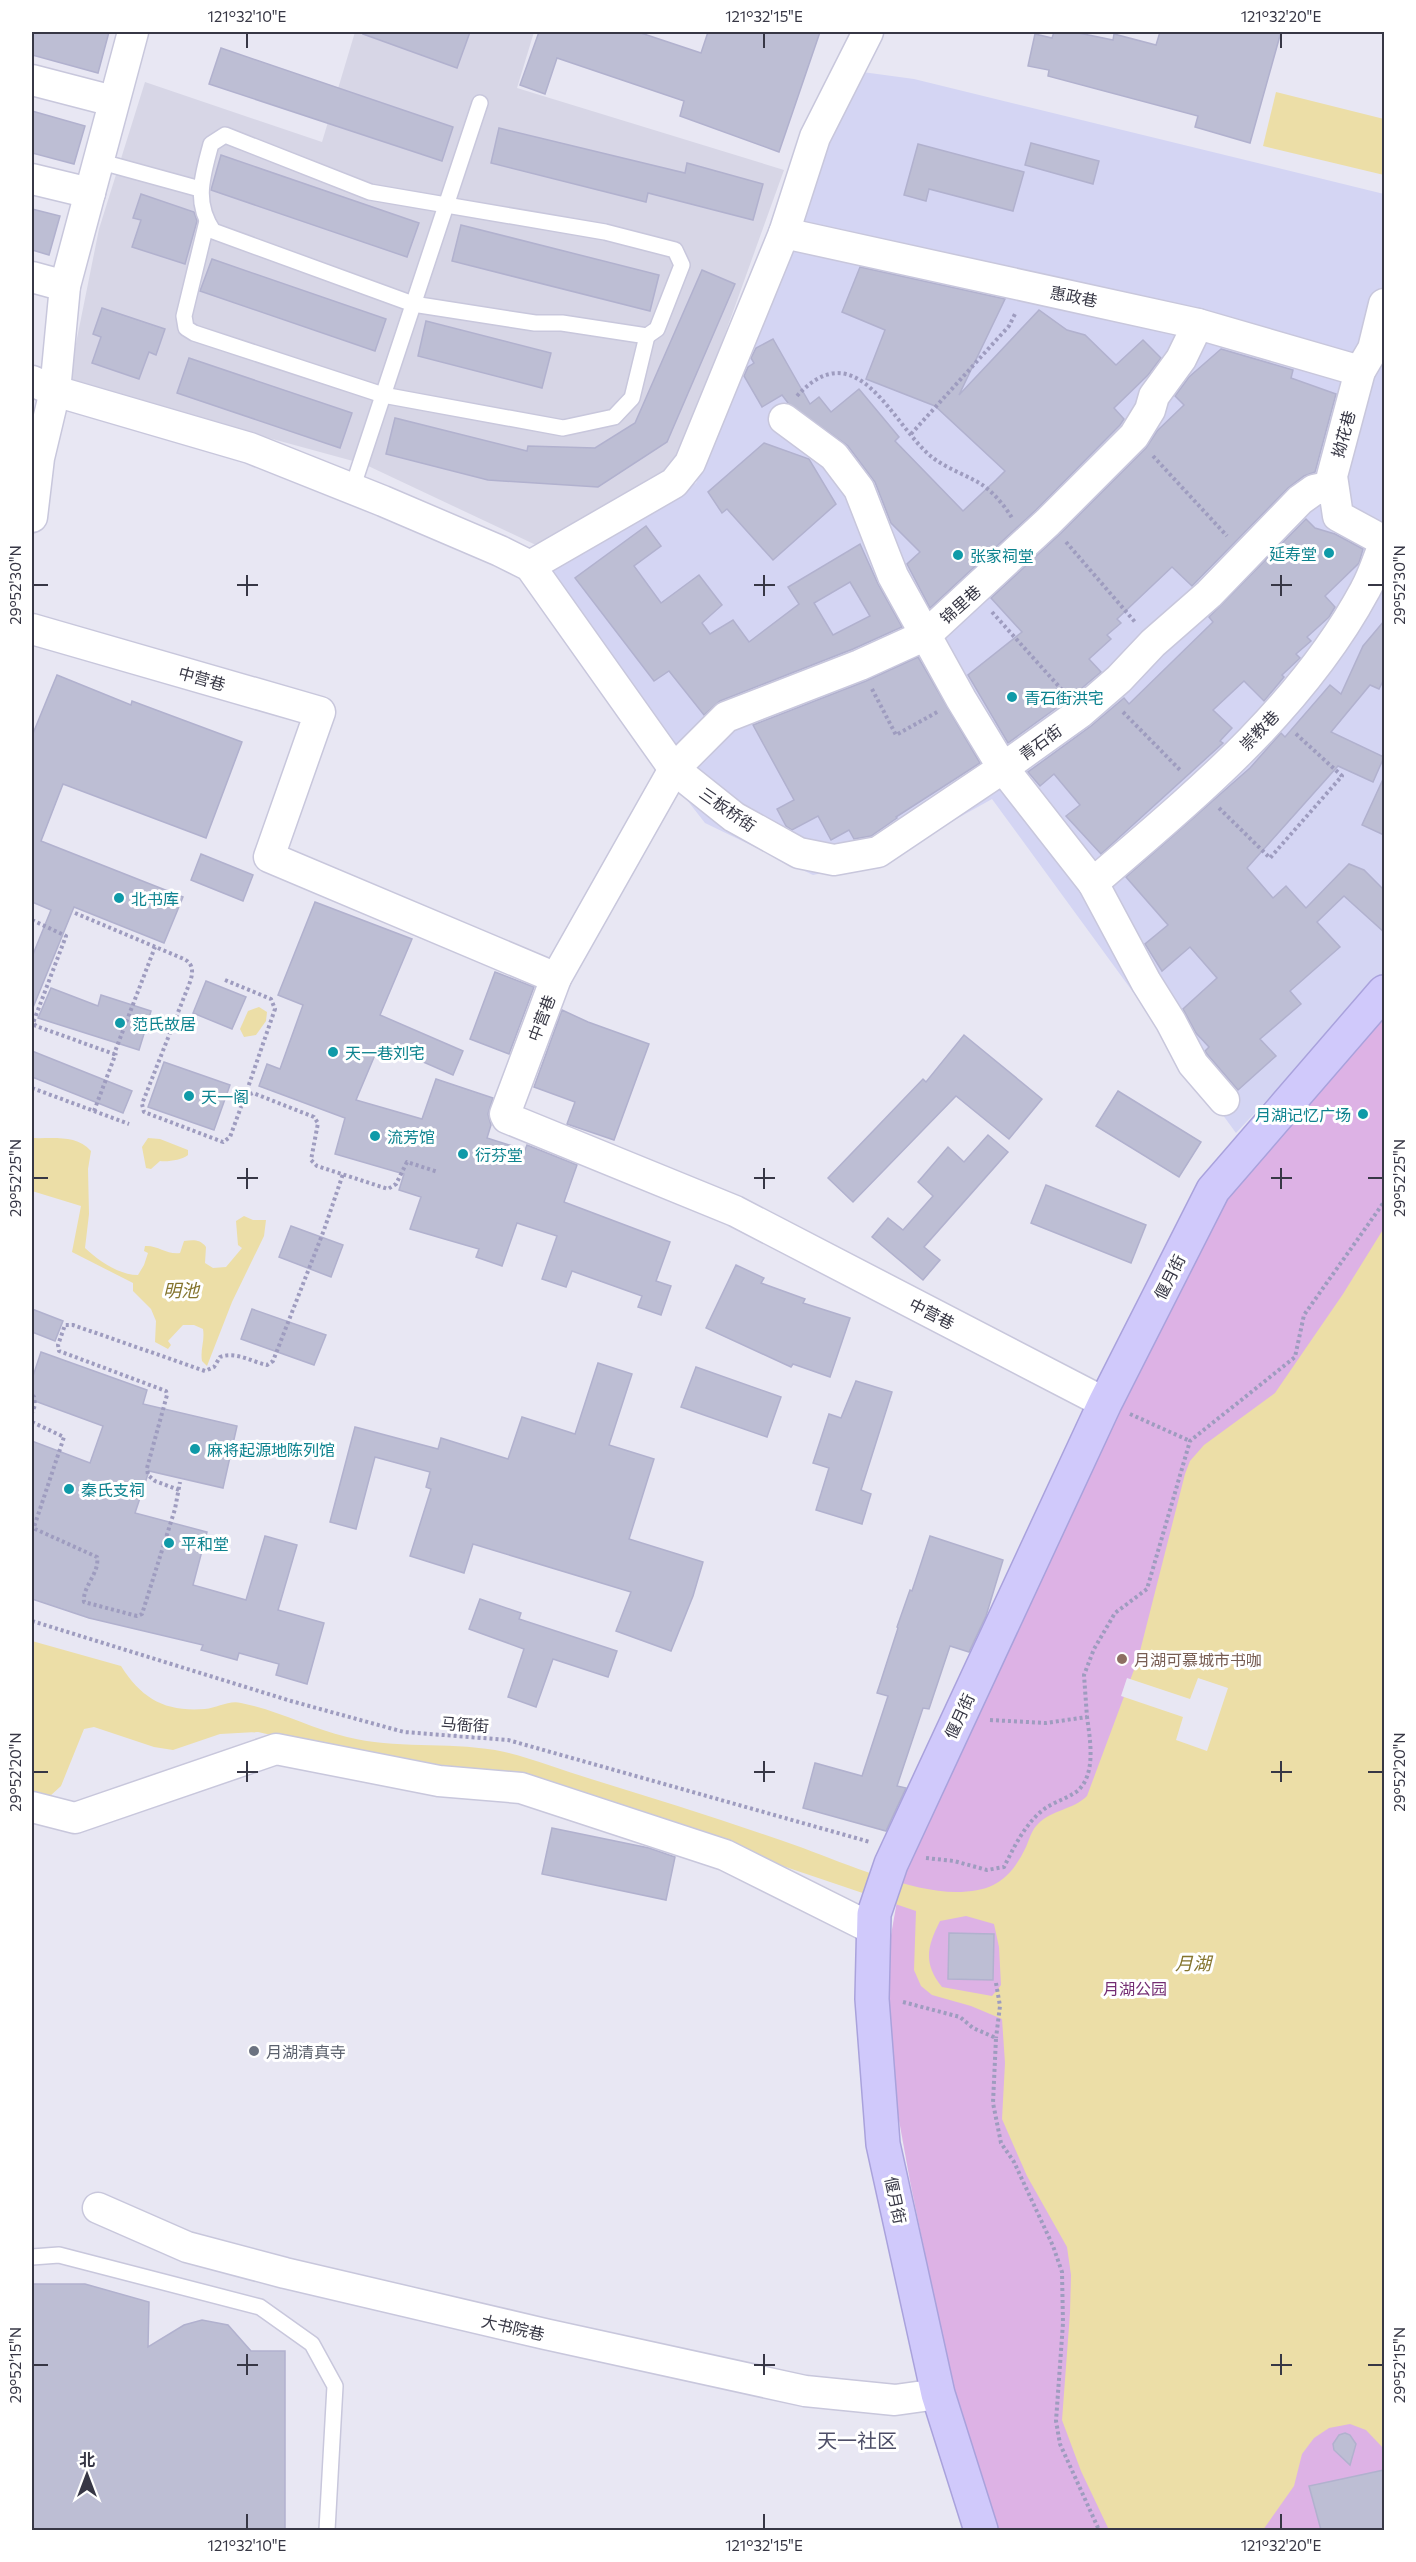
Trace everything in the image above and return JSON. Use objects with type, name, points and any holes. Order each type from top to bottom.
[{"type":"street","points":[[32,517],[39,458],[43,386],[65,286],[133,32]]},
{"type":"street","points":[[43,386],[250,448],[500,551],[530,566],[674,483],[690,464],[784,233],[815,137],[868,32]]},
{"type":"street","points":[[32,80],[113,101]]},
{"type":"street","points":[[32,179],[90,193]]},
{"type":"street","name":"惠政巷","points":[[784,233],[1198,324],[1360,371]]},
{"type":"street","points":[[32,277],[65,286]]},
{"type":"street","name":"拗花巷","points":[[1384,304],[1373,349],[1360,371],[1332,476],[1338,516],[1384,543]]},
{"type":"street","name":"锦里巷","points":[[556,978],[674,769],[726,717],[860,666],[926,635],[1039,531],[1134,436],[1150,411],[1154,396],[1181,359],[1198,324]]},
{"type":"street","name":"青石街","points":[[784,419],[834,456],[859,489],[892,576],[961,699],[1003,768],[1081,712],[1104,692],[1246,556],[1300,500],[1314,490],[1333,486]]},
{"type":"street","name":"崇教巷","points":[[1093,883],[1201,790],[1274,715],[1321,659],[1344,626],[1367,588],[1384,543]]},
{"type":"street","name":"三板桥街","points":[[530,566],[674,769],[734,817],[799,853],[834,860],[878,852],[1003,768]]},
{"type":"street","name":"中营巷","points":[[32,629],[320,712],[269,857],[556,978],[505,1114],[507,1118],[735,1211],[1114,1407]]},
{"type":"street","points":[[1003,768],[1093,883],[1193,1064],[1224,1100]]},
{"type":"street","name":"偃月街","points":[[981,2530],[938,2394],[883,2144],[872,2000],[873,1922],[894,1857],[959,1716],[1114,1407],[1213,1190],[1384,992]]},
{"type":"street","points":[[32,1807],[75,1818],[276,1749],[440,1781],[521,1788],[725,1855],[873,1922]]},
{"type":"street","name":"大书院巷","points":[[99,2208],[187,2247],[285,2273],[556,2337],[805,2391],[895,2400],[938,2394]]},
{"type":"lane","points":[[352,489],[480,102]]},
{"type":"lane","points":[[207,221],[184,316],[186,328],[194,333],[383,395],[563,428],[614,417],[632,398],[647,336],[657,329],[682,265],[675,250],[605,231],[370,192],[225,135],[211,144],[200,189],[207,221],[213,231],[413,304],[535,323],[562,323],[647,336]]},
{"type":"lane","points":[[98,161],[200,189]]},
{"type":"lane","points":[[32,2257],[59,2255],[260,2307],[312,2344],[335,2386],[327,2530]]},
{"type":"path","points":[[911,434],[1009,326],[1027,287]]},
{"type":"path","points":[[784,419],[787,408],[808,384],[824,375],[849,375],[865,383],[876,392],[934,459],[984,486],[1006,508],[1039,531],[1154,643]]},
{"type":"path","points":[[1134,436],[1246,556]]},
{"type":"path","points":[[974,592],[1081,712]]},
{"type":"path","points":[[860,666],[896,735],[961,699]]},
{"type":"path","points":[[1104,692],[1270,858],[1342,776],[1274,715]]},
{"type":"path","points":[[75,913],[189,962],[193,973],[142,1109],[223,1142],[230,1137],[275,1009],[271,999],[225,980]]},
{"type":"path","points":[[32,920],[66,936],[33,1023],[36,1026],[116,1052]]},
{"type":"path","points":[[94,1111],[155,947]]},
{"type":"path","points":[[32,1088],[129,1124]]},
{"type":"path","points":[[245,1096],[253,1094],[314,1117],[318,1123],[311,1160],[317,1166],[388,1189],[396,1184],[407,1162],[438,1172]]},
{"type":"path","points":[[178,1490],[155,1481],[148,1475],[147,1468],[167,1395],[166,1391],[59,1351],[58,1345],[65,1325],[73,1325],[205,1371],[214,1367],[220,1357],[226,1355],[234,1355],[267,1365],[273,1361],[343,1174]]},
{"type":"path","points":[[1114,1407],[1190,1441],[1294,1357],[1304,1315],[1384,1202]]},
{"type":"path","points":[[32,1395],[35,1405],[32,1413]]},
{"type":"path","points":[[32,1422],[64,1437],[65,1441],[34,1527],[97,1557],[97,1565],[84,1596],[84,1602],[130,1615],[142,1614],[146,1609],[180,1482]]},
{"type":"path","name":"马衙街","points":[[32,1621],[291,1701],[404,1732],[508,1740],[894,1857],[954,1861],[987,1870],[1004,1867],[1024,1831],[1043,1809],[1079,1790],[1088,1772],[1091,1748],[1084,1675],[1094,1649],[1116,1613],[1147,1589],[1190,1441]]},
{"type":"path","points":[[959,1716],[995,1721],[1046,1723],[1087,1717]]},
{"type":"path","points":[[996,1983],[1000,2006],[993,2103],[1001,2143],[1014,2162],[1053,2246],[1062,2272],[1063,2323],[1056,2421],[1060,2444],[1099,2530]]},
{"type":"path","points":[[903,2002],[960,2017],[973,2028],[996,2038]]},
{"type":"shaded area","points":[[355,32],[534,32],[517,88],[784,170],[676,470],[538,546],[364,464],[68,383],[99,229],[145,82],[322,142]]},
{"type":"shaded area","points":[[855,71],[914,79],[1384,194],[1384,975],[1236,1133],[992,799],[883,860],[813,875],[705,823],[640,740],[527,583],[696,483]]},
{"type":"green space","name":"月湖","points":[[1384,1002],[1384,2530],[992,2530],[955,2400],[893,2087],[884,1975],[903,1867],[1220,1193]]},
{"type":"water","points":[[1276,92],[1384,119],[1384,175],[1263,146]]},
{"type":"water","points":[[259,1007],[267,1012],[266,1021],[256,1035],[244,1037],[240,1029],[248,1011]]},
{"type":"water","name":"明池","points":[[32,1138],[71,1140],[91,1151],[88,1169],[89,1214],[85,1248],[103,1262],[124,1273],[138,1275],[148,1253],[144,1251],[145,1246],[180,1253],[184,1241],[190,1240],[199,1241],[206,1247],[205,1263],[213,1268],[226,1267],[242,1248],[238,1245],[236,1221],[244,1216],[253,1220],[266,1220],[264,1236],[232,1302],[207,1366],[202,1361],[203,1329],[194,1325],[183,1325],[168,1341],[171,1345],[168,1349],[155,1342],[156,1321],[151,1309],[133,1291],[133,1283],[72,1252],[81,1206],[32,1191]]},
{"type":"water","points":[[148,1138],[160,1139],[188,1150],[188,1155],[175,1160],[160,1161],[151,1169],[146,1168],[142,1147]]},
{"type":"water","name":"月湖","points":[[1384,1228],[1384,2449],[1366,2430],[1350,2424],[1329,2428],[1314,2438],[1302,2454],[1294,2486],[1263,2530],[1109,2530],[1081,2471],[1062,2420],[1070,2313],[1071,2275],[1067,2247],[1027,2176],[1002,2119],[1005,2063],[1002,2019],[971,2006],[932,1995],[921,1986],[914,1970],[916,1911],[721,1845],[392,1762],[258,1732],[220,1734],[173,1750],[154,1747],[94,1727],[84,1729],[61,1786],[49,1797],[32,1798],[32,1641],[121,1666],[146,1695],[166,1705],[205,1709],[236,1702],[365,1741],[495,1750],[531,1759],[724,1821],[899,1882],[938,1891],[980,1890],[1007,1876],[1020,1858],[1038,1824],[1050,1815],[1076,1804],[1087,1796],[1138,1659],[1190,1461],[1204,1445],[1275,1393],[1343,1294]],"holes":[[[966,1916],[994,1924],[999,1947],[1001,1985],[992,1996],[942,1987],[932,1970],[929,1955],[932,1939],[940,1921]]]},
{"type":"pier","points":[[1127,1678],[1190,1699],[1198,1678],[1228,1688],[1207,1751],[1176,1740],[1183,1717],[1121,1696]]},
{"type":"building","points":[[32,32],[109,32],[98,73],[32,55]]},
{"type":"building","points":[[364,32],[470,32],[457,68],[363,34]]},
{"type":"building","points":[[539,32],[638,32],[701,53],[708,32],[820,32],[779,152],[680,116],[684,101],[557,58],[545,94],[520,85]]},
{"type":"building","points":[[1054,32],[1074,32],[1113,40],[1114,34],[1156,45],[1160,32],[1281,32],[1250,143],[1195,127],[1198,116],[1048,76],[1049,70],[1028,66],[1035,34],[1052,38]]},
{"type":"building","points":[[221,48],[453,127],[442,161],[209,84]]},
{"type":"building","points":[[32,111],[85,126],[74,164],[32,153]]},
{"type":"building","points":[[499,128],[685,173],[687,163],[763,184],[753,220],[648,193],[646,202],[491,163]]},
{"type":"building","points":[[1031,143],[1099,161],[1093,184],[1025,165]]},
{"type":"building","points":[[918,144],[1024,172],[1013,211],[929,189],[926,201],[904,195]]},
{"type":"building","points":[[221,155],[419,223],[407,257],[211,190]]},
{"type":"building","points":[[141,194],[194,212],[197,221],[185,264],[132,247],[141,220],[133,218]]},
{"type":"building","points":[[32,209],[60,216],[49,255],[32,250]]},
{"type":"building","points":[[461,225],[659,275],[650,311],[452,261]]},
{"type":"building","points":[[212,259],[386,319],[375,351],[200,291]]},
{"type":"building","points":[[860,267],[1005,299],[959,395],[1039,310],[1067,330],[1085,335],[1116,365],[1143,340],[1161,358],[1148,375],[1114,408],[1124,419],[1120,425],[1036,510],[930,608],[907,564],[920,552],[891,523],[875,482],[848,446],[788,403],[782,395],[762,407],[744,376],[748,367],[754,363],[751,358],[756,348],[773,339],[810,404],[819,397],[831,412],[859,389],[899,437],[895,441],[963,511],[996,480],[1005,471],[935,406],[866,379],[885,330],[842,312]]},
{"type":"building","points":[[702,270],[735,284],[667,442],[598,487],[488,480],[386,454],[395,418],[527,451],[528,446],[595,448],[635,423]]},
{"type":"building","points":[[102,308],[165,329],[156,355],[149,352],[139,379],[92,363],[101,337],[93,334]]},
{"type":"building","points":[[426,321],[551,353],[542,388],[418,356]]},
{"type":"building","points":[[1221,349],[1293,370],[1291,378],[1336,394],[1315,472],[1304,476],[1288,488],[1192,586],[1172,567],[1117,619],[1121,623],[1107,635],[1111,639],[1089,659],[1101,672],[1070,698],[1008,743],[968,675],[1022,632],[991,598],[1060,534],[1146,448],[1157,431],[1184,405],[1175,396],[1189,377]]},
{"type":"building","points":[[189,358],[352,413],[340,448],[177,393]]},
{"type":"building","points":[[764,443],[809,459],[836,504],[773,560],[727,509],[722,513],[708,492]]},
{"type":"building","points":[[1306,519],[1315,528],[1335,534],[1363,549],[1359,563],[1325,596],[1335,607],[1329,617],[1307,637],[1311,641],[1296,654],[1300,658],[1282,675],[1284,677],[1264,701],[1244,681],[1213,710],[1232,728],[1220,741],[1223,743],[1101,854],[1066,816],[1080,805],[1054,774],[1040,786],[1028,772],[1091,726],[1124,698],[1129,704],[1213,622],[1209,617]]},
{"type":"building","points":[[646,526],[661,546],[634,566],[661,603],[699,575],[722,605],[702,623],[710,634],[733,620],[749,642],[799,604],[788,587],[860,544],[878,584],[902,627],[853,649],[720,701],[704,715],[669,671],[654,681],[575,578]],"holes":[[[850,582],[870,616],[833,635],[814,603]]]},
{"type":"building","points":[[1384,621],[1384,679],[1379,689],[1370,685],[1331,732],[1384,757],[1373,782],[1338,766],[1247,868],[1273,898],[1286,886],[1306,908],[1349,864],[1364,870],[1384,890],[1384,932],[1344,896],[1317,922],[1340,947],[1290,991],[1301,1004],[1260,1039],[1276,1056],[1238,1090],[1207,1054],[1205,1051],[1209,1047],[1196,1033],[1183,1009],[1217,978],[1190,947],[1162,971],[1145,944],[1168,925],[1126,877],[1250,768],[1281,733],[1285,737],[1330,685],[1341,694],[1363,646]]},
{"type":"building","points":[[918,657],[980,763],[896,817],[871,836],[854,839],[849,830],[831,840],[818,816],[792,830],[786,826],[777,809],[794,800],[753,725],[866,681]]},
{"type":"building","points":[[57,675],[131,705],[132,701],[242,742],[206,838],[63,784],[41,841],[183,897],[164,943],[74,907],[32,1010],[32,957],[51,910],[32,902],[32,736]]},
{"type":"building","points":[[1384,777],[1384,835],[1362,825]]},
{"type":"building","points":[[201,854],[253,875],[243,901],[191,880]]},
{"type":"building","points":[[315,902],[412,939],[380,1015],[463,1051],[453,1075],[380,1043],[356,1100],[422,1119],[436,1079],[493,1098],[488,1114],[491,1125],[487,1138],[525,1150],[527,1145],[577,1165],[564,1202],[670,1242],[656,1281],[671,1286],[661,1315],[638,1307],[642,1296],[572,1271],[566,1287],[542,1279],[557,1236],[517,1223],[502,1266],[476,1257],[479,1249],[410,1229],[421,1197],[399,1190],[404,1174],[335,1154],[345,1118],[259,1086],[267,1064],[280,1069],[303,1005],[278,995]]},
{"type":"building","points":[[495,972],[534,987],[509,1054],[470,1039]]},
{"type":"building","points":[[206,981],[246,997],[232,1029],[193,1013]]},
{"type":"building","points":[[51,988],[98,1006],[101,995],[151,1011],[139,1050],[38,1018]]},
{"type":"building","points":[[562,1010],[649,1044],[614,1140],[567,1124],[575,1102],[534,1087]]},
{"type":"building","points":[[964,1035],[1042,1099],[1009,1139],[956,1096],[853,1202],[828,1178],[923,1079],[926,1082]]},
{"type":"building","points":[[32,1051],[132,1091],[123,1113],[32,1077]]},
{"type":"building","name":"天一阁","points":[[164,1062],[230,1085],[214,1130],[148,1107]]},
{"type":"building","points":[[1118,1091],[1201,1142],[1179,1177],[1096,1126]]},
{"type":"building","points":[[988,1135],[1008,1152],[924,1247],[940,1260],[923,1280],[872,1237],[888,1218],[903,1230],[933,1196],[918,1182],[948,1147],[964,1162]]},
{"type":"building","points":[[1046,1185],[1146,1225],[1131,1263],[1031,1223]]},
{"type":"building","points":[[291,1226],[343,1245],[331,1277],[279,1257]]},
{"type":"building","points":[[736,1265],[764,1278],[761,1283],[805,1299],[803,1303],[850,1318],[830,1377],[793,1364],[791,1367],[706,1328]]},
{"type":"building","points":[[32,1309],[63,1321],[55,1341],[32,1332]]},
{"type":"building","points":[[252,1309],[326,1335],[314,1365],[241,1339]]},
{"type":"building","points":[[41,1352],[147,1390],[143,1404],[237,1426],[223,1488],[149,1471],[135,1513],[207,1532],[193,1585],[246,1600],[265,1536],[297,1545],[278,1610],[324,1623],[307,1684],[276,1675],[279,1664],[239,1653],[237,1660],[201,1650],[203,1645],[89,1618],[32,1599],[32,1441],[90,1463],[103,1426],[32,1400],[32,1379]]},
{"type":"building","points":[[598,1363],[632,1374],[609,1445],[654,1459],[629,1539],[703,1562],[693,1596],[671,1651],[616,1631],[631,1592],[473,1544],[464,1573],[410,1556],[431,1489],[426,1487],[430,1472],[375,1457],[356,1529],[330,1522],[355,1427],[438,1449],[441,1438],[508,1459],[522,1417],[575,1434]]},
{"type":"building","points":[[696,1367],[781,1397],[767,1437],[681,1407]]},
{"type":"building","points":[[856,1381],[892,1392],[861,1490],[871,1494],[862,1524],[816,1510],[829,1468],[813,1463],[829,1414],[841,1418]]},
{"type":"building","points":[[930,1536],[1003,1560],[986,1616],[969,1652],[950,1646],[929,1709],[923,1708],[897,1786],[906,1788],[886,1831],[803,1808],[815,1763],[862,1776],[888,1696],[877,1693],[897,1627],[910,1590],[912,1591]]},
{"type":"building","points":[[480,1599],[521,1613],[519,1619],[617,1651],[608,1677],[553,1659],[536,1707],[508,1697],[524,1649],[469,1629]]},
{"type":"building","points":[[552,1828],[649,1848],[675,1857],[666,1900],[542,1874]]},
{"type":"building","points":[[949,1933],[994,1934],[993,1980],[948,1979]]},
{"type":"building","points":[[32,2284],[85,2284],[149,2302],[148,2347],[184,2325],[202,2320],[228,2325],[251,2351],[285,2351],[285,2530],[32,2530]]},
{"type":"building","points":[[1345,2433],[1350,2435],[1356,2444],[1350,2465],[1334,2450],[1333,2444],[1339,2435]]},
{"type":"building","points":[[1384,2470],[1384,2530],[1321,2530],[1309,2486]]},
{"type":"place","name":"延寿堂","points":[[1329,553]]},
{"type":"place","name":"张家祠堂","points":[[958,555]]},
{"type":"place","name":"青石街洪宅","points":[[1012,697]]},
{"type":"place","name":"北书库","points":[[119,898]]},
{"type":"place","name":"范氏故居","points":[[120,1023]]},
{"type":"place","name":"天一巷刘宅","points":[[333,1052]]},
{"type":"place","name":"天一阁","points":[[189,1096]]},
{"type":"place","name":"月湖记忆广场","points":[[1363,1114]]},
{"type":"place","name":"流芳馆","points":[[375,1136]]},
{"type":"place","name":"衍芬堂","points":[[463,1154]]},
{"type":"place","name":"麻将起源地陈列馆","points":[[195,1449]]},
{"type":"place","name":"秦氏支祠","points":[[69,1489]]},
{"type":"place","name":"平和堂","points":[[169,1543]]},
{"type":"place","name":"月湖可慕城市书咖","points":[[1122,1659]]},
{"type":"place","name":"月湖清真寺","points":[[254,2051]]},
{"type":"district","name":"天一社区","points":[[857,2440]]},
{"type":"park label","name":"月湖公园","points":[[1135,1988]]}]
